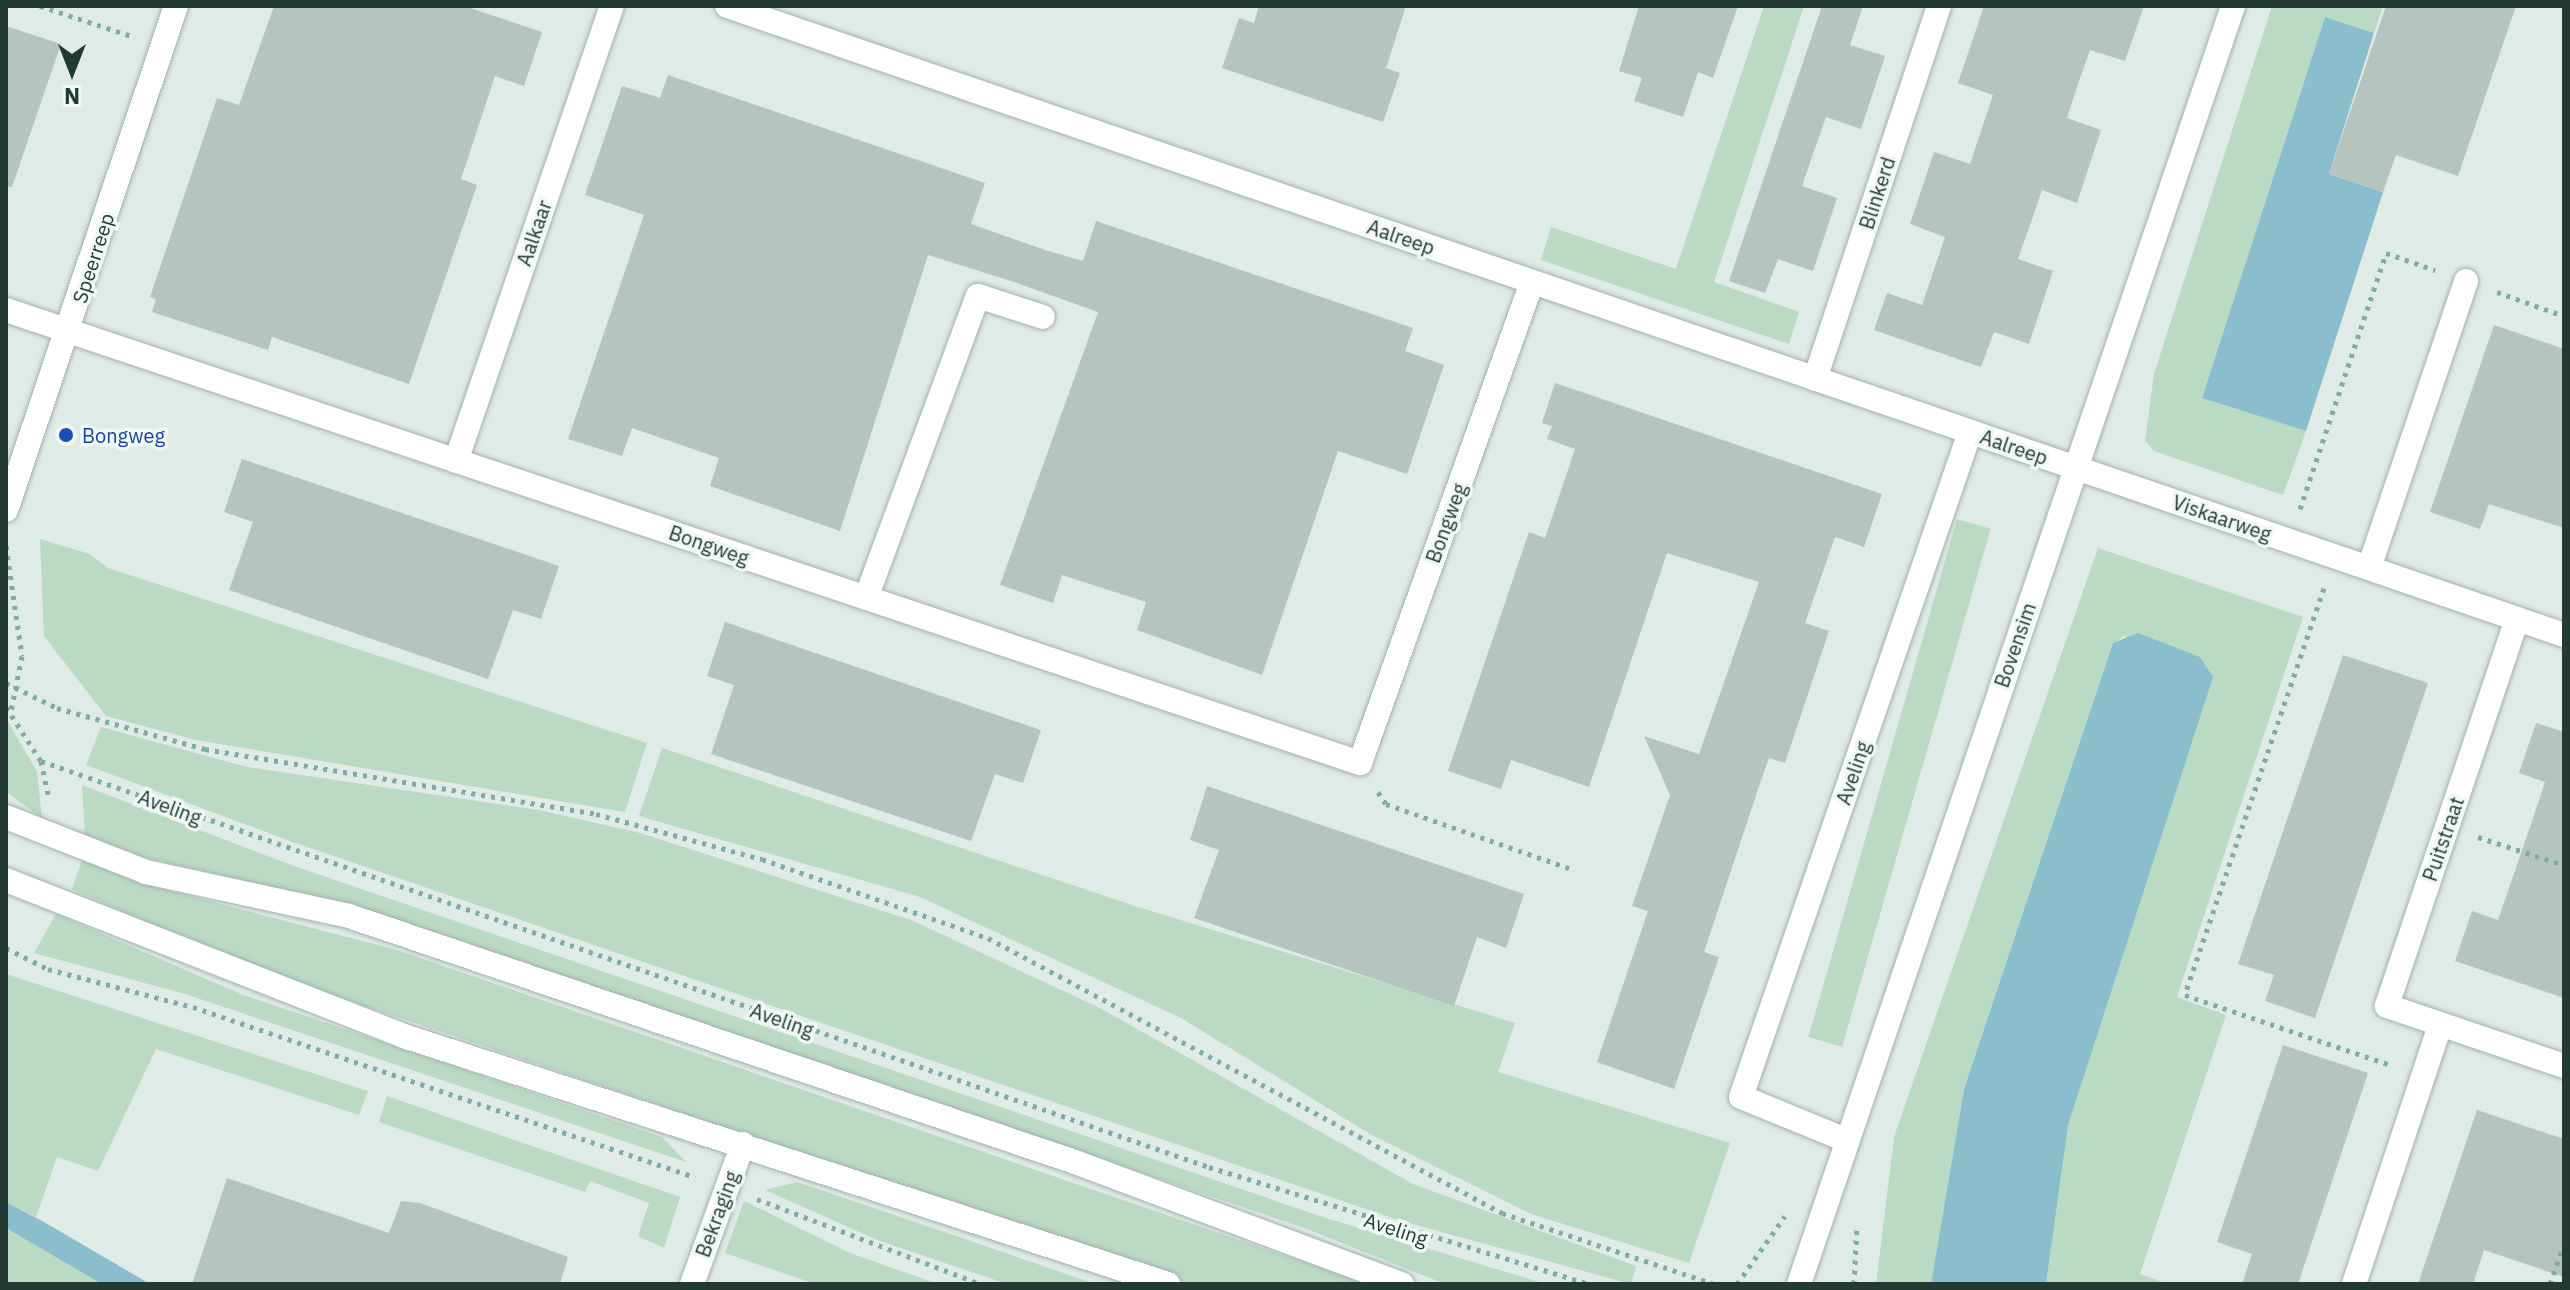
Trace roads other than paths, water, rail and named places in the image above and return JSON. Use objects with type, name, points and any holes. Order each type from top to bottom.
[{"type":"street","name":"Speerreep","points":[[6,510],[176,6]]},
{"type":"street","name":"Aalkaar","points":[[456,461],[612,6]]},
{"type":"street","name":"Aalreep","points":[[727,6],[2075,468]]},
{"type":"street","name":"Blinkerd","points":[[1815,379],[1939,6]]},
{"type":"street","name":"Bovensim","points":[[1799,1284],[2233,6]]},
{"type":"street","points":[[2369,568],[2466,281]]},
{"type":"street","name":"Bongweg","points":[[6,310],[1360,763],[1532,282]]},
{"type":"street","points":[[866,598],[978,296],[1043,317]]},
{"type":"street","name":"Aveling","points":[[1846,1140],[1741,1097],[1970,432]]},
{"type":"street","name":"Viskaarweg","points":[[2075,468],[2564,635]]},
{"type":"street","name":"Puitstraat","points":[[2517,619],[2387,1006],[2564,1066]]},
{"type":"street","name":"Aveling","points":[[6,817],[146,872],[364,921],[1075,1162],[1402,1284]]},
{"type":"street","points":[[6,880],[410,1038],[1168,1284]]},
{"type":"street","points":[[2354,1284],[2440,1025]]},
{"type":"street","name":"Bekraging","points":[[694,1284],[743,1144]]},
{"type":"water","points":[[2325,17],[2374,33],[2329,174],[2383,192],[2306,431],[2202,398]]},
{"type":"water","points":[[2138,633],[2200,657],[2213,677],[2068,1125],[2046,1284],[1931,1284],[1964,1089],[2113,643]]},
{"type":"water","points":[[6,1202],[150,1284],[102,1284],[6,1228]]},
{"type":"place","name":"Bongweg","points":[[66,435]]}]
